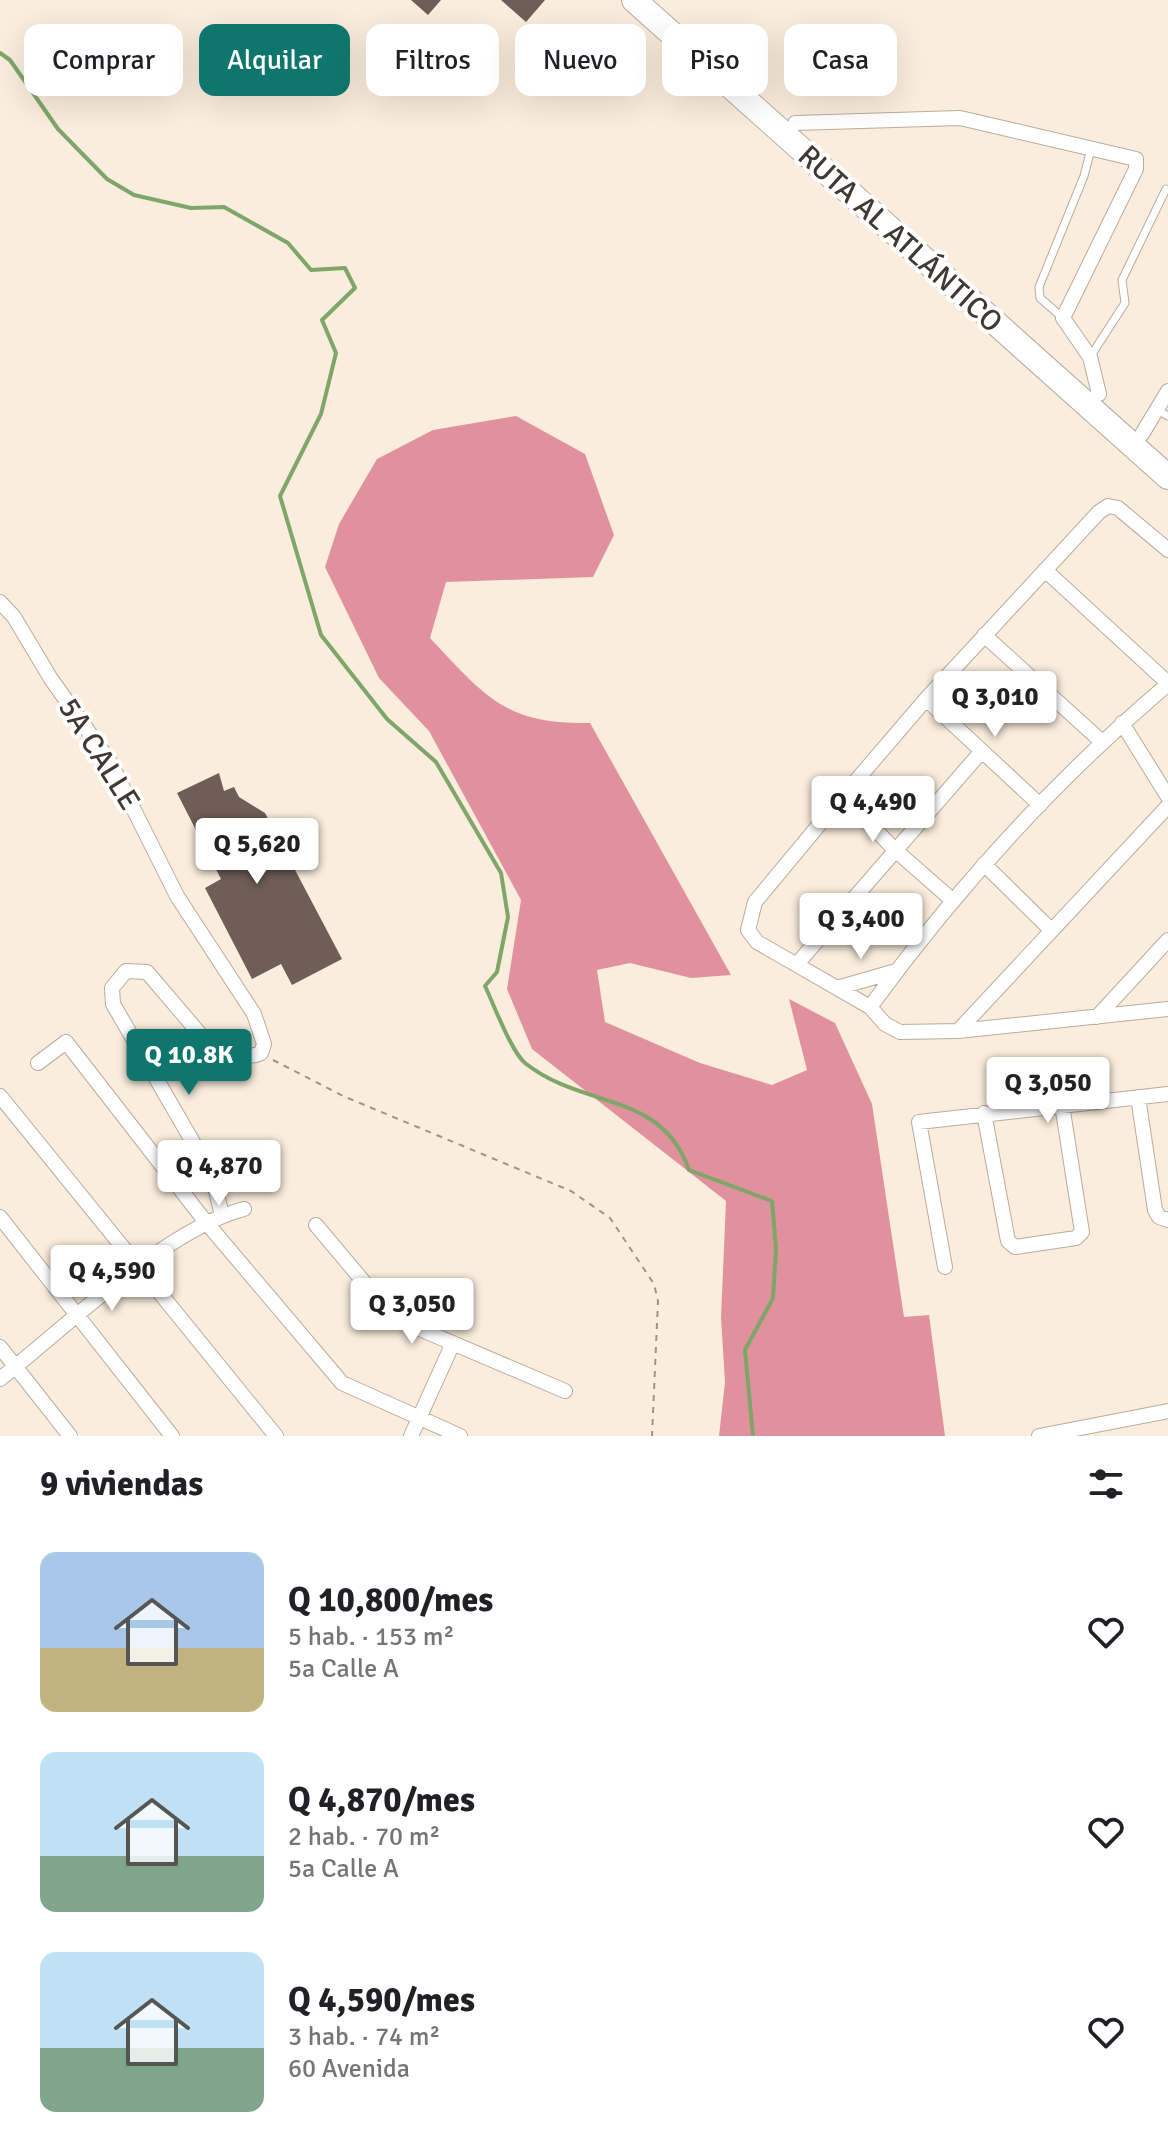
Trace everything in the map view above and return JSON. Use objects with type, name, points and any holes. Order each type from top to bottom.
[{"type":"highway","name":"RUTA AL ATLÁNTICO","points":[[634,0],[1168,477]]},
{"type":"highway","name":"RUTA AL ATLÁNTICO","points":[[659,0],[1168,455]]},
{"type":"street","points":[[795,123],[960,118],[1136,159],[1136,169],[1063,318],[1090,357],[1099,394]]},
{"type":"street","points":[[1142,434],[1162,413],[1168,391]]},
{"type":"street","points":[[1168,550],[1118,508],[1108,506],[926,699],[750,911],[750,935],[870,1007],[885,1024],[900,1032],[958,1031],[1168,1009]]},
{"type":"street","points":[[870,1007],[951,899],[1101,741],[1168,683],[1045,570]]},
{"type":"street","name":"5A CALLE","points":[[0,602],[14,617],[51,679],[110,762],[177,896],[254,1014],[264,1044],[261,1053]]},
{"type":"street","points":[[984,635],[1101,741]]},
{"type":"street","points":[[926,699],[1040,805]]},
{"type":"street","points":[[1122,723],[1168,797]]},
{"type":"street","points":[[797,964],[981,752]]},
{"type":"street","points":[[843,796],[894,849],[951,899]]},
{"type":"street","points":[[958,1031],[1168,806]]},
{"type":"street","points":[[984,864],[1051,930]]},
{"type":"street","points":[[1097,1017],[1168,940]]},
{"type":"street","points":[[222,1215],[212,1175],[113,1004],[112,988],[126,971],[147,972],[211,1047],[225,1054],[252,1057],[261,1053]]},
{"type":"street","points":[[837,988],[896,971]]},
{"type":"street","points":[[38,1063],[66,1042],[205,1221],[342,1383],[460,1436]]},
{"type":"street","points":[[945,1267],[917,1126],[923,1120],[1168,1094]]},
{"type":"street","points":[[0,1096],[276,1436]]},
{"type":"street","points":[[1138,1097],[1155,1210],[1159,1217],[1168,1220]]},
{"type":"street","points":[[984,1113],[1008,1241],[1015,1247],[1076,1238],[1082,1232],[1062,1105]]},
{"type":"street","points":[[0,1379],[141,1267],[205,1221],[244,1209]]},
{"type":"street","points":[[0,1217],[172,1436]]},
{"type":"street","points":[[316,1225],[387,1313],[565,1391]]},
{"type":"street","points":[[411,1436],[453,1343]]},
{"type":"street","points":[[0,1347],[70,1436]]},
{"type":"street","points":[[1039,1436],[1168,1411]]},
{"type":"lane","points":[[1063,318],[1040,298],[1039,287],[1084,176],[1091,149]]},
{"type":"lane","points":[[1090,357],[1125,303],[1122,280],[1166,189]]},
{"type":"path","points":[[261,1053],[343,1096],[571,1191],[610,1218],[654,1284],[658,1301],[652,1436]]},
{"type":"shaded area","points":[[516,416],[585,454],[614,535],[593,577],[446,582],[430,638],[466,676],[499,703],[537,719],[590,723],[731,975],[691,978],[630,963],[597,970],[605,1022],[700,1063],[772,1085],[807,1070],[789,999],[835,1023],[872,1104],[904,1317],[929,1315],[945,1436],[719,1436],[725,1382],[721,1318],[726,1201],[532,1049],[507,989],[521,900],[429,731],[379,678],[325,567],[339,524],[377,459],[433,430]]},
{"type":"building","points":[[411,0],[441,0],[428,15]]},
{"type":"building","points":[[501,0],[545,0],[526,22]]},
{"type":"building","points":[[219,773],[224,791],[234,787],[239,797],[265,813],[342,959],[292,985],[281,964],[252,979],[205,888],[221,879],[177,793]]},
{"type":"waterway","points":[[0,53],[10,60],[58,129],[107,179],[134,195],[191,208],[224,207],[288,243],[311,270],[345,268],[355,288],[322,320],[336,353],[321,414],[280,496],[321,635],[387,719],[436,762],[501,873],[508,917],[497,972],[485,986],[520,1057],[548,1078],[619,1104],[660,1126],[676,1144],[689,1170],[772,1201],[776,1249],[773,1298],[745,1350],[753,1436]]}]
